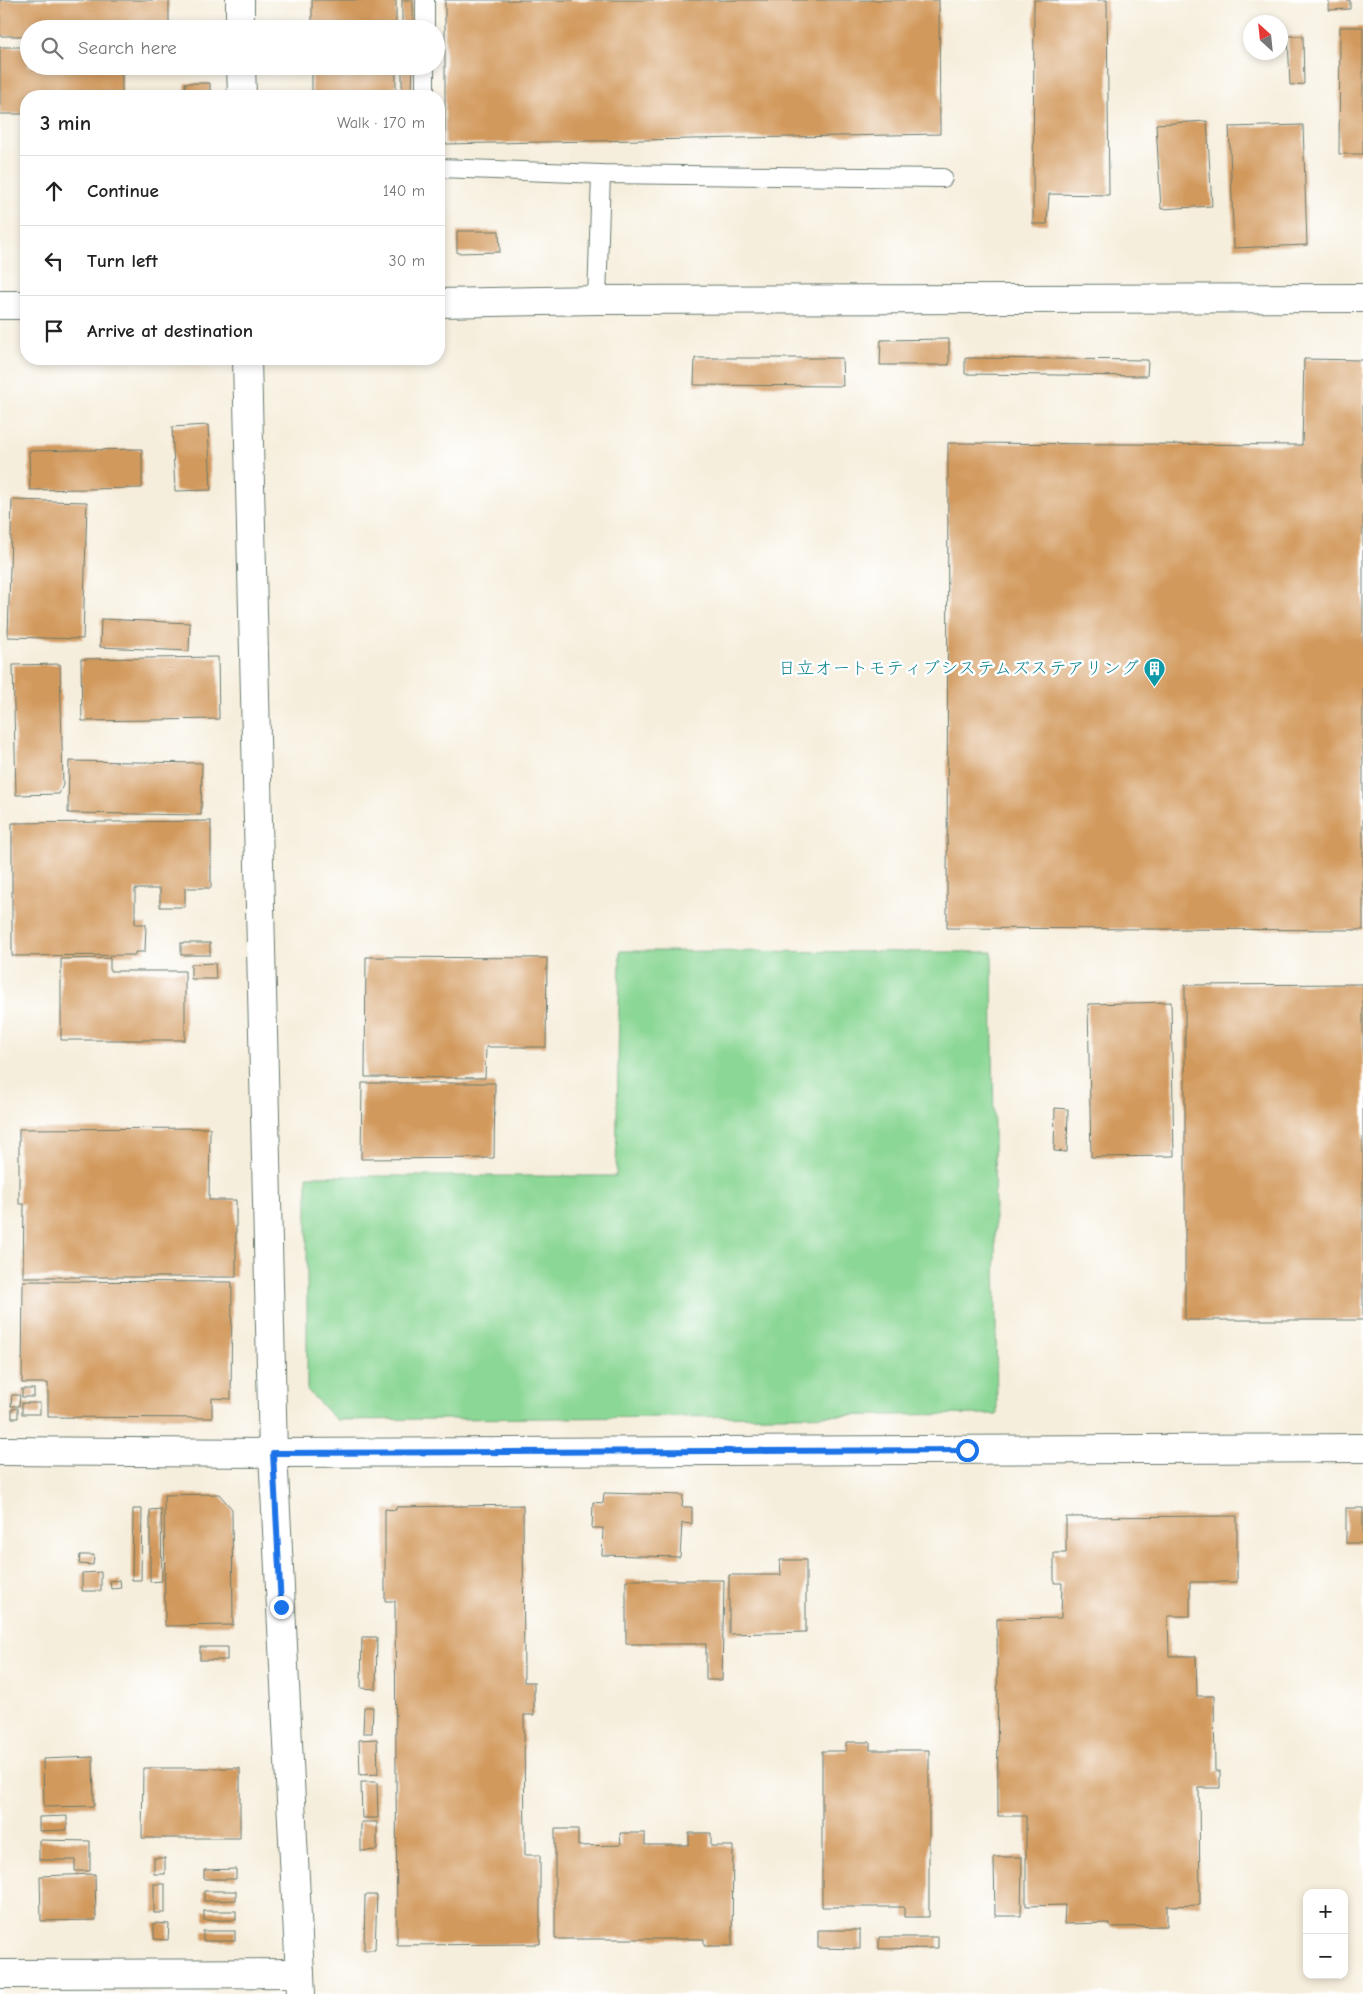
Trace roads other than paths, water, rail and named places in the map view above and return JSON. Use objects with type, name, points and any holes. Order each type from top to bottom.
[{"type":"street","points":[[240,0],[240,20]]},
{"type":"street","points":[[241,75],[242,90]]},
{"type":"street","points":[[445,303],[597,300],[1363,298]]},
{"type":"street","points":[[0,305],[20,305]]},
{"type":"street","points":[[0,1974],[300,1983],[273,1453],[247,365]]},
{"type":"street","points":[[0,1451],[273,1453],[1363,1448]]},
{"type":"lane","points":[[424,0],[424,20]]},
{"type":"lane","points":[[425,75],[425,90]]},
{"type":"lane","points":[[445,168],[601,174],[943,178]]},
{"type":"lane","points":[[597,300],[601,174]]},
{"type":"place","name":"日立オートモティブシステムズステアリング","points":[[1155,687]]}]
